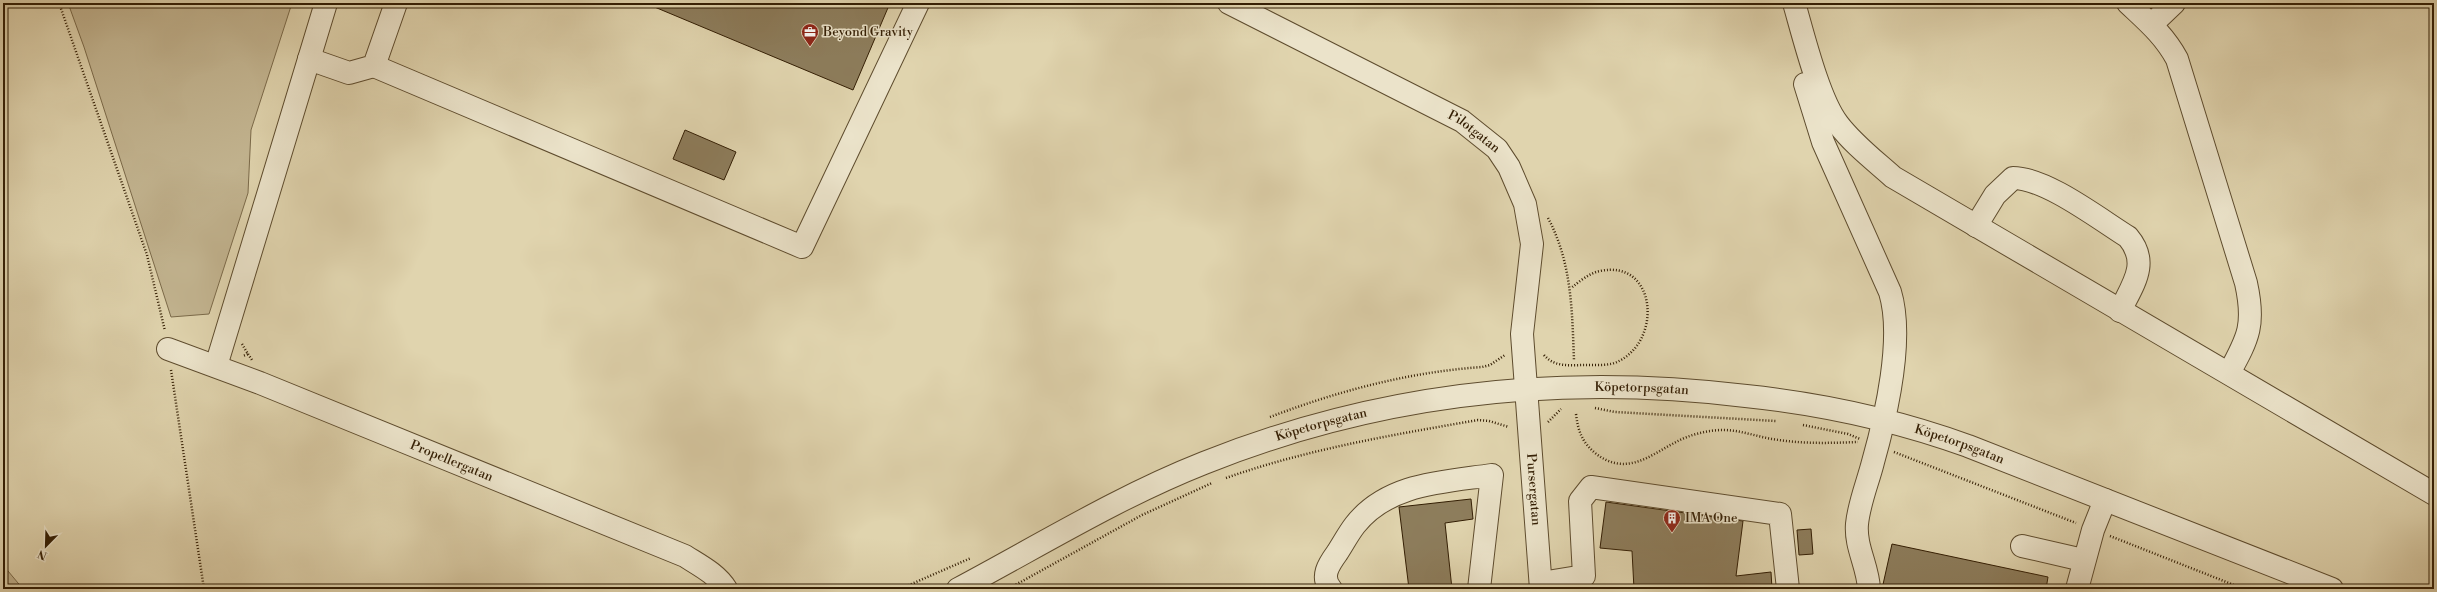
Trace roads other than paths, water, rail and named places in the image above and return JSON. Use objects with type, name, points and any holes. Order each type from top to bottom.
[{"type":"street","points":[[216,366],[326,3]]},
{"type":"street","points":[[374,66],[396,3]]},
{"type":"street","points":[[309,59],[349,73],[374,66],[802,247],[918,3]]},
{"type":"street","name":"Pilotgatan","points":[[1229,3],[1435,105],[1462,121],[1497,149],[1517,183],[1530,226],[1532,260],[1524,310],[1523,352],[1527,389]]},
{"type":"street","points":[[1780,3],[1823,142],[1890,292],[1895,309],[1896,338],[1883,420],[1878,446],[1857,522],[1857,544],[1868,579],[1869,589]]},
{"type":"street","points":[[1794,3],[1825,99],[1837,123],[1857,146],[1893,177],[2434,494]]},
{"type":"street","points":[[2128,3],[2152,24],[2166,40],[2179,65],[2228,218],[2250,301],[2250,330],[2229,373]]},
{"type":"street","points":[[2152,24],[2174,3]]},
{"type":"street","points":[[1976,226],[1995,195],[2013,178],[2025,178],[2044,186],[2128,237],[2135,245],[2138,253],[2138,272],[2120,311]]},
{"type":"street","name":"Propellergatan","points":[[168,348],[216,366],[684,556],[703,567],[722,583],[726,589]]},
{"type":"street","name":"Köpetorpsgatan","points":[[958,589],[1140,492],[1201,464],[1304,428],[1364,412],[1451,396],[1527,389],[1586,386],[1701,390],[1783,400],[1883,420],[1955,441],[2332,589]]},
{"type":"street","name":"Pursergatan","points":[[1527,389],[1541,586]]},
{"type":"street","points":[[1331,589],[1327,585],[1326,571],[1355,524],[1373,508],[1395,493],[1429,484],[1492,475],[1479,589]]},
{"type":"street","points":[[1541,586],[1584,576],[1580,501],[1591,487],[1780,514],[1788,589]]},
{"type":"street","points":[[2077,589],[2083,560],[2105,500]]},
{"type":"street","points":[[2022,546],[2083,560]]},
{"type":"place","name":"Beyond Gravity","points":[[810,47]]},
{"type":"place","name":"IMA One","points":[[1672,533]]}]
